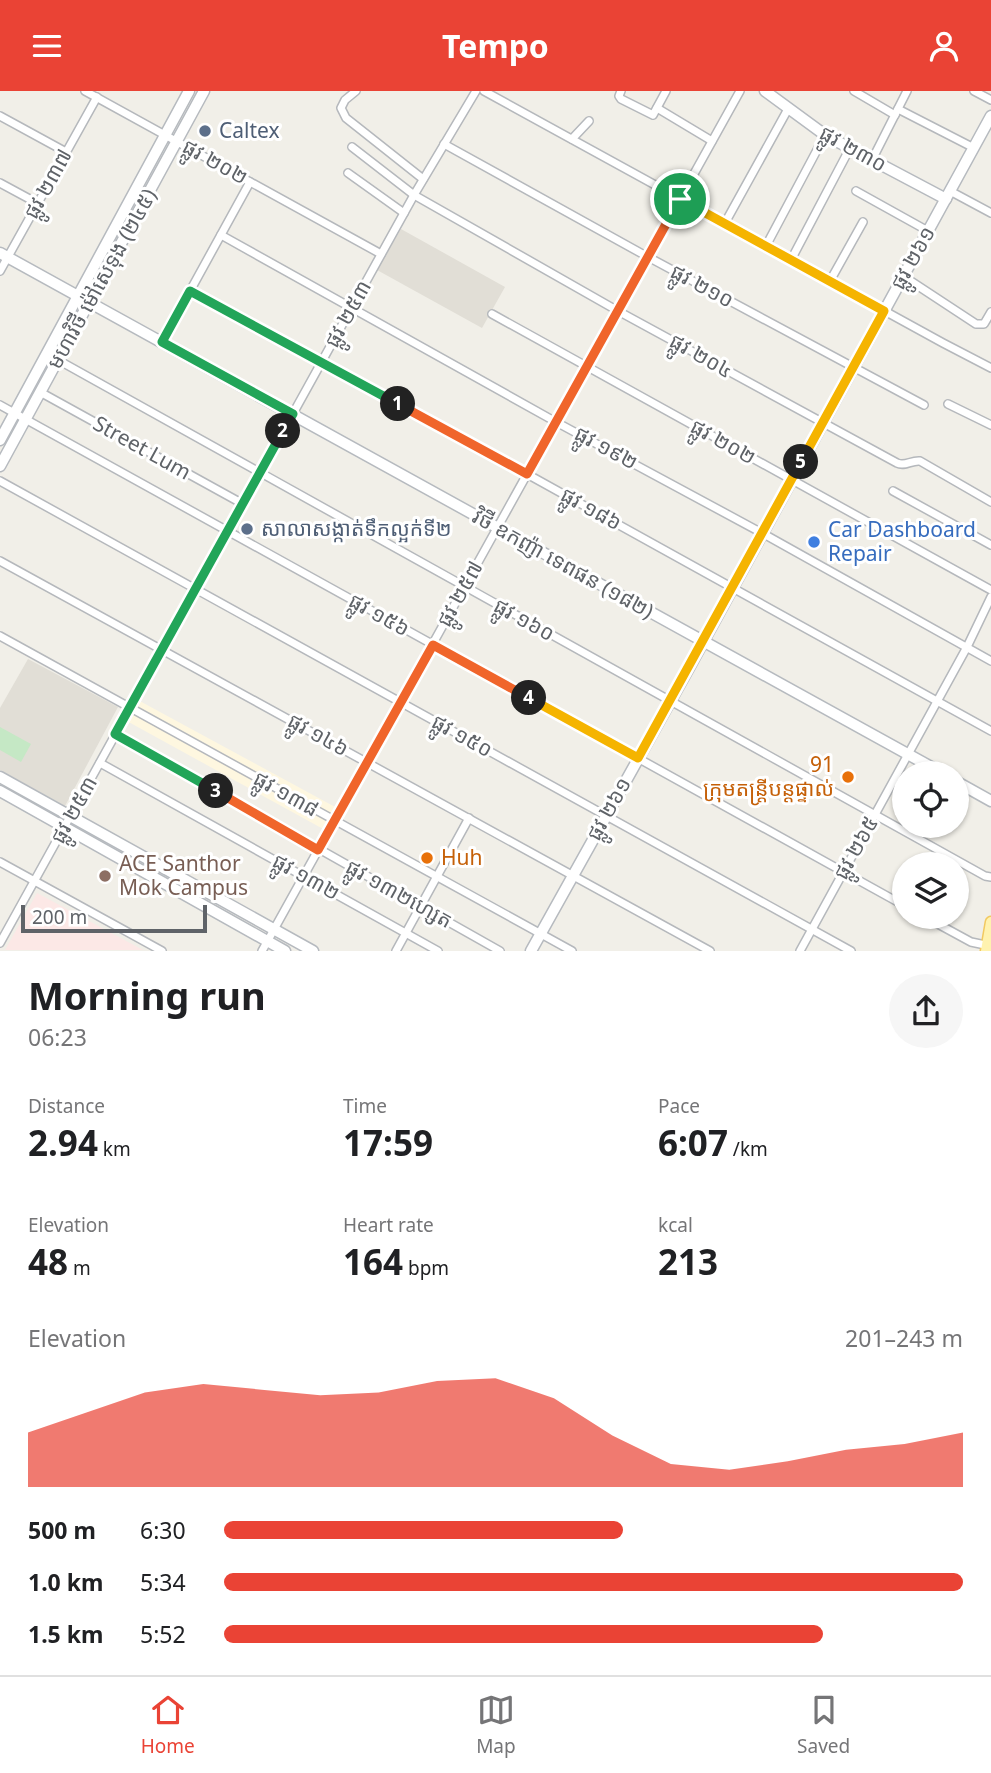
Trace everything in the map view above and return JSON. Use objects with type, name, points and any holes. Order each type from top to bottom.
[{"type":"main road","points":[[988,948],[991,922]]},
{"type":"street","name":"ផ្លូវ ២០២","points":[[85,91],[381,254]]},
{"type":"street","name":"មហាវិថី ម៉ៅសេទុង (២៤៥)","points":[[0,440],[189,91]]},
{"type":"street","name":"មហាវិថី ម៉ៅសេទុង (២៤៥)","points":[[0,466],[204,91]]},
{"type":"street","points":[[356,91],[345,100],[341,108],[346,118],[423,180]]},
{"type":"street","points":[[465,91],[475,93]]},
{"type":"street","points":[[484,91],[991,368]]},
{"type":"street","points":[[621,91],[621,99],[653,115],[666,91]]},
{"type":"street","name":"ផ្លូវ ២៥៧","points":[[265,946],[740,91]]},
{"type":"street","name":"ផ្លូវ ២៣០","points":[[765,91],[825,135],[948,195]]},
{"type":"street","points":[[854,91],[974,148]]},
{"type":"street","points":[[872,160],[907,91]]},
{"type":"street","points":[[974,91],[991,100]]},
{"type":"street","name":"ផ្លូវ ២៥៣","points":[[0,941],[414,195],[475,93]]},
{"type":"street","name":"ផ្លូវ ២៣៧","points":[[0,271],[4,255],[97,97]]},
{"type":"street","points":[[657,108],[712,141]]},
{"type":"street","points":[[725,223],[788,109]]},
{"type":"street","points":[[0,115],[66,152]]},
{"type":"street","name":"ផ្លូវ ២៦១","points":[[531,950],[991,116]]},
{"type":"street","points":[[572,139],[589,121]]},
{"type":"street","points":[[766,246],[825,135]]},
{"type":"street","name":"ផ្លូវ ២១០","points":[[444,144],[924,405]]},
{"type":"street","name":"ផ្លូវ ២០៤","points":[[352,148],[414,195],[618,311],[900,465],[914,460],[920,461],[991,502]]},
{"type":"street","points":[[791,260],[850,148]]},
{"type":"street","points":[[348,173],[404,213]]},
{"type":"street","points":[[162,342],[250,182]]},
{"type":"street","points":[[0,183],[37,203]]},
{"type":"street","points":[[856,191],[928,231]]},
{"type":"street","points":[[948,195],[991,213]]},
{"type":"street","points":[[830,281],[863,222]]},
{"type":"street","name":"ផ្លូវ ១៩២","points":[[221,235],[991,661]]},
{"type":"street","name":"វិថី ឧកញ៉ា ទេពផន (១៨២)","points":[[4,255],[921,761]]},
{"type":"street","points":[[903,276],[976,324],[984,324],[991,313]]},
{"type":"street","name":"ផ្លូវ ១៨៦","points":[[190,291],[991,731]]},
{"type":"street","name":"ផ្លូវ ២០២","points":[[492,314],[991,590]]},
{"type":"street","name":"ផ្លូវ ១៦០","points":[[58,360],[991,877]]},
{"type":"street","name":"Street Lum","points":[[40,392],[243,504]]},
{"type":"street","points":[[948,404],[991,425]]},
{"type":"street","name":"ផ្លូវ ១៥៦","points":[[0,405],[892,899]]},
{"type":"street","name":"ផ្លូវ ១៥០","points":[[0,481],[850,950]]},
{"type":"street","points":[[893,491],[991,545]]},
{"type":"street","name":"ផ្លូវ ១៤៦","points":[[0,561],[710,950]]},
{"type":"street","name":"ផ្លូវ ២៦៥","points":[[800,950],[967,647],[991,597]]},
{"type":"street","name":"ផ្លូវ ១៣៨","points":[[0,636],[572,950]]},
{"type":"street","name":"ផ្លូវ ១៣២ហ្សេត","points":[[115,734],[500,950]]},
{"type":"street","name":"ផ្លូវ ១៣២","points":[[100,763],[438,950]]},
{"type":"street","points":[[0,777],[313,950]]},
{"type":"street","points":[[969,789],[991,801]]},
{"type":"street","points":[[0,792],[265,946],[285,950]]},
{"type":"street","points":[[396,950],[469,818]]},
{"type":"street","points":[[0,862],[162,950]]},
{"type":"street","points":[[947,929],[988,948]]},
{"type":"shaded area","points":[[401,229],[505,287],[482,328],[377,270]]},
{"type":"shaded area","points":[[28,659],[118,707],[65,806],[0,770],[0,708]]},
{"type":"shaded area","points":[[136,699],[337,808],[325,830],[125,720]]},
{"type":"shaded area","points":[[37,893],[143,950],[5,950]]},
{"type":"green space","points":[[0,727],[31,744],[21,762],[0,750]]},
{"type":"place","name":"Caltex","points":[[205,131]]},
{"type":"place","name":"សាលាសង្កាត់ទឹកល្អក់ទី២","points":[[247,529]]},
{"type":"place","name":"Car Dashboard Repair","points":[[814,542]]},
{"type":"place","name":"91 ក្រុមតន្រ្តីបន្តផ្ទាល់","points":[[848,777]]},
{"type":"place","name":"Huh","points":[[427,858]]},
{"type":"place","name":"ACE Santhor Mok Campus","points":[[105,876]]},
{"type":"route","points":[[680,199],[884,311],[638,758],[433,645],[318,850],[115,734],[293,414],[162,342],[190,291],[527,474],[680,199]]}]
